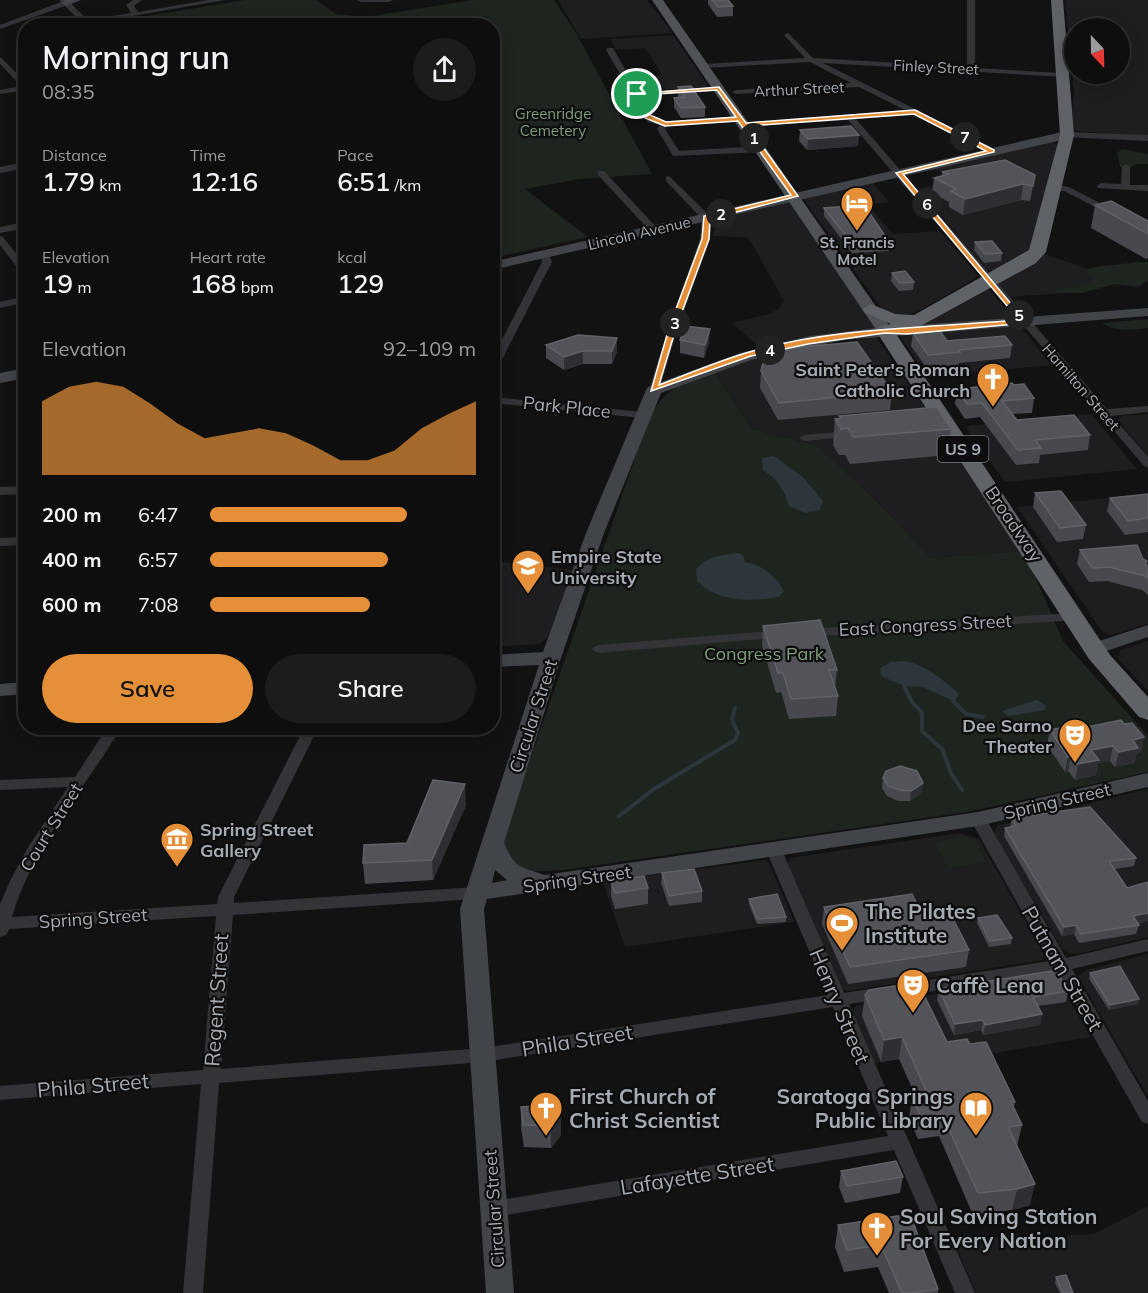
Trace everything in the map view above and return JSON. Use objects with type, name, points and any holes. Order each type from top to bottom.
[{"type":"highway","points":[[885,331],[920,319],[1030,259],[1037,252],[1067,135],[1057,0]]},
{"type":"highway","points":[[871,309],[892,319],[920,319]]},
{"type":"highway","name":"Broadway","points":[[885,331],[941,427],[1017,528],[1094,649],[1148,712]]},
{"type":"main road","name":"US 9","points":[[657,0],[795,196],[885,331]]},
{"type":"street","points":[[136,15],[130,5],[138,0]]},
{"type":"street","points":[[120,18],[221,0]]},
{"type":"street","points":[[361,0],[389,0]]},
{"type":"street","points":[[971,0],[971,69]]},
{"type":"street","points":[[24,18],[68,1],[84,18]]},
{"type":"street","points":[[0,27],[18,20]]},
{"type":"street","points":[[788,35],[811,60],[992,151]]},
{"type":"street","points":[[610,50],[648,117],[665,124],[851,118],[915,112]]},
{"type":"street","points":[[0,59],[18,78]]},
{"type":"street","name":"Finley Street","points":[[703,66],[811,60],[1061,75]]},
{"type":"street","name":"Arthur Street","points":[[736,92],[862,85]]},
{"type":"street","points":[[637,94],[719,88]]},
{"type":"street","points":[[0,92],[18,89]]},
{"type":"street","name":"Hamilton Street","points":[[851,118],[1148,464]]},
{"type":"street","points":[[665,124],[661,129],[676,154],[761,149]]},
{"type":"street","points":[[1067,135],[1148,138]]},
{"type":"street","name":"Lincoln Avenue","points":[[500,264],[1067,135]]},
{"type":"street","points":[[1125,187],[1126,166]]},
{"type":"street","points":[[0,170],[18,167]]},
{"type":"street","points":[[601,173],[653,229]]},
{"type":"street","points":[[654,390],[673,328],[705,239],[707,218],[669,179]]},
{"type":"street","points":[[1101,186],[1148,188]]},
{"type":"street","points":[[1054,187],[1066,189],[1122,217]]},
{"type":"street","points":[[0,230],[18,227]]},
{"type":"street","points":[[0,239],[18,263]]},
{"type":"street","points":[[500,353],[547,262],[545,254]]},
{"type":"street","points":[[0,305],[18,301]]},
{"type":"street","points":[[654,390],[749,355],[808,342],[885,331],[1148,312]]},
{"type":"street","points":[[0,378],[18,375]]},
{"type":"street","name":"Circular Street","points":[[501,1293],[472,909],[551,658],[595,533],[654,390]]},
{"type":"street","name":"Park Place","points":[[500,401],[642,415]]},
{"type":"street","points":[[1104,413],[1148,409]]},
{"type":"street","points":[[805,438],[864,433]]},
{"type":"street","points":[[0,491],[18,490]]},
{"type":"street","points":[[0,542],[18,541]]},
{"type":"street","name":"East Congress Street","points":[[598,649],[704,639],[1073,616]]},
{"type":"street","points":[[1094,649],[1148,631]]},
{"type":"street","points":[[500,661],[551,658]]},
{"type":"street","points":[[0,690],[18,689]]},
{"type":"street","name":"Court Street","points":[[0,926],[3,913],[20,877],[109,735]]},
{"type":"street","name":"Regent Street","points":[[193,1293],[226,897],[307,735]]},
{"type":"street","name":"Spring Street","points":[[0,926],[476,893],[978,819],[1148,780]]},
{"type":"street","points":[[0,785],[79,782]]},
{"type":"street","name":"Putnam Street","points":[[978,819],[1148,1117]]},
{"type":"street","points":[[492,842],[504,868],[518,878],[558,882]]},
{"type":"street","name":"Henry Street","points":[[774,850],[965,1293]]},
{"type":"street","name":"Phila Street","points":[[0,1093],[483,1055],[1061,965],[1148,945]]},
{"type":"street","name":"Lafayette Street","points":[[494,1209],[899,1142]]},
{"type":"shaded area","points":[[558,0],[647,0],[673,33],[581,39]]},
{"type":"shaded area","points":[[1065,0],[1148,0],[1148,136],[1074,131],[1073,84],[1130,84],[1130,18],[1067,18]]},
{"type":"shaded area","points":[[673,35],[709,87],[665,90],[655,76],[662,75],[646,48],[616,50],[610,39]]},
{"type":"shaded area","points":[[1049,141],[1057,144],[1034,239],[1027,254],[993,271],[987,270],[918,189],[955,180],[932,168]]},
{"type":"shaded area","points":[[872,182],[889,202],[868,205],[893,234],[940,231],[977,275],[976,278],[915,313],[895,315],[884,312],[803,198]]},
{"type":"shaded area","points":[[791,202],[875,328],[759,347],[732,323],[769,314],[779,309],[784,301],[746,237],[713,236],[718,217]]},
{"type":"shaded area","points":[[1045,254],[1117,279],[1065,293],[1009,297],[996,282]]},
{"type":"shaded area","points":[[983,289],[989,289],[1015,320],[917,327]]},
{"type":"shaded area","points":[[1019,325],[1052,365],[927,376],[899,335]]},
{"type":"shaded area","points":[[876,337],[1024,551],[930,558],[877,501],[817,446],[752,429],[713,371],[759,357]]},
{"type":"shaded area","points":[[1091,414],[1137,469],[1005,482],[965,426]]},
{"type":"shaded area","points":[[1148,414],[1148,457],[1117,419],[1123,416]]},
{"type":"shaded area","points":[[774,456],[803,477],[823,501],[820,510],[805,513],[789,506],[780,486],[763,470],[762,458]]},
{"type":"shaded area","points":[[1148,494],[1148,624],[1111,635],[1102,631],[1017,507]]},
{"type":"shaded area","points":[[739,553],[743,555],[745,562],[762,568],[776,580],[784,591],[779,597],[746,600],[724,597],[705,588],[697,581],[696,569],[705,561]]},
{"type":"shaded area","name":"Empire State University","points":[[500,562],[574,570],[551,635],[539,644],[500,646]]},
{"type":"shaded area","points":[[1148,641],[1148,691],[1118,659],[1121,650]]},
{"type":"shaded area","points":[[904,661],[919,665],[933,673],[959,694],[958,697],[953,701],[923,687],[904,686],[881,676],[880,668],[891,662]]},
{"type":"shaded area","points":[[1037,700],[1045,705],[1045,710],[1008,716],[1002,711]]},
{"type":"shaded area","points":[[1148,789],[1148,937],[1077,954],[1068,953],[1063,950],[994,834],[996,826]]},
{"type":"shaded area","points":[[959,833],[979,839],[1044,954],[1042,960],[848,991],[842,989],[788,864],[790,858]]},
{"type":"shaded area","points":[[765,860],[769,863],[794,922],[625,947],[603,882]]},
{"type":"shaded area","points":[[1148,954],[1148,1097],[1078,976],[1086,970]]},
{"type":"shaded area","points":[[1047,977],[1059,982],[1091,1037],[978,1056],[908,1057],[874,1063],[851,1011],[856,1006]]},
{"type":"shaded area","points":[[1148,1206],[1148,1293],[976,1293],[954,1242],[1009,1236],[1010,1240],[1018,1241],[1041,1238],[1044,1244],[1071,1235],[1094,1234]]},
{"type":"green space","name":"Greenridge Cemetery","points":[[245,0],[316,0],[336,14],[366,17],[473,0],[554,0],[575,31],[652,174],[579,179],[525,189],[588,237],[500,256],[500,18],[136,18]]},
{"type":"green space","points":[[1122,149],[1148,154],[1148,164],[1137,164],[1129,169],[1120,167],[1117,153]]},
{"type":"green space","points":[[1148,262],[1148,280],[1138,287],[1114,284],[1082,293],[1056,293],[1055,290],[1091,283],[1094,278],[1085,271],[1089,269]]},
{"type":"green space","points":[[1148,319],[1148,328],[1124,330],[1102,323]]},
{"type":"green space","name":"Congress Park","points":[[713,371],[752,429],[817,446],[877,501],[930,558],[1024,551],[1063,641],[1148,736],[1148,772],[967,812],[563,870],[525,872],[508,865],[500,846],[649,418],[668,393],[684,383]]},
{"type":"green space","points":[[965,837],[975,841],[986,862],[948,868],[934,842]]},
{"type":"building","points":[[712,0],[728,0],[733,6],[718,7]]},
{"type":"building","points":[[691,86],[705,107],[681,108],[674,98],[685,97],[678,87]]},
{"type":"building","points":[[851,126],[859,135],[808,139],[800,130]]},
{"type":"building","points":[[1005,160],[1035,175],[1033,186],[1023,184],[965,199],[951,191],[956,189],[934,178],[949,174],[942,172]]},
{"type":"building","points":[[1111,201],[1148,221],[1148,234],[1095,205]]},
{"type":"building","points":[[864,205],[890,243],[853,245],[824,208]]},
{"type":"building","points":[[992,241],[1002,253],[985,254],[975,242]]},
{"type":"building","points":[[905,271],[914,282],[900,283],[892,273]]},
{"type":"building","points":[[685,326],[710,329],[705,345],[680,340]]},
{"type":"building","points":[[940,331],[947,341],[1005,336],[1012,345],[928,355],[913,333]]},
{"type":"building","points":[[578,335],[617,338],[612,351],[583,351],[564,357],[546,345]]},
{"type":"building","points":[[857,342],[892,392],[779,403],[761,371],[763,363],[775,362],[768,350]]},
{"type":"building","points":[[1012,383],[1014,385],[1024,384],[1034,398],[1002,401],[1017,420],[1074,415],[1090,435],[1035,440],[1041,448],[1018,450],[982,403],[967,404],[957,389]]},
{"type":"building","points":[[937,407],[951,429],[853,437],[848,428],[841,429],[835,419],[841,418],[839,416]]},
{"type":"building","points":[[1061,491],[1086,525],[1060,528],[1035,493]]},
{"type":"building","points":[[1148,494],[1148,518],[1128,521],[1110,498]]},
{"type":"building","points":[[1137,545],[1143,559],[1147,561],[1145,564],[1148,566],[1148,578],[1109,567],[1092,568],[1080,550]]},
{"type":"building","points":[[820,620],[837,670],[829,670],[838,696],[791,699],[783,673],[778,673],[763,626]]},
{"type":"building","points":[[1121,720],[1124,724],[1132,723],[1144,737],[1133,740],[1138,748],[1119,752],[1113,746],[1091,750],[1099,760],[1078,764],[1071,756],[1068,757],[1050,730],[1070,726],[1073,730]]},
{"type":"building","points":[[900,766],[917,771],[923,783],[911,791],[888,786],[883,778],[886,771]]},
{"type":"building","points":[[433,780],[465,784],[432,860],[363,863],[364,845],[407,843]]},
{"type":"building","points":[[1090,807],[1136,858],[1109,861],[1127,888],[1148,882],[1148,913],[1133,916],[1139,925],[1081,934],[1076,925],[1064,927],[1005,828],[1016,826],[1012,818]]},
{"type":"building","points":[[694,869],[702,891],[669,896],[662,873]]},
{"type":"building","points":[[644,876],[648,888],[615,893],[611,881]]},
{"type":"building","points":[[777,894],[786,917],[757,919],[749,899]]},
{"type":"building","points":[[912,894],[924,918],[951,915],[969,950],[850,967],[824,907]]},
{"type":"building","points":[[997,915],[1012,938],[990,941],[978,918]]},
{"type":"building","points":[[1120,966],[1139,999],[1110,1005],[1090,973]]},
{"type":"building","points":[[1052,971],[1058,973],[1068,991],[1033,997],[1042,1014],[985,1025],[983,1020],[955,1024],[939,989]]},
{"type":"building","points":[[907,984],[911,993],[922,991],[947,1042],[967,1039],[970,1044],[986,1042],[1015,1102],[1011,1102],[1022,1125],[1008,1127],[1035,1184],[1017,1189],[978,1193],[942,1114],[921,1117],[912,1097],[928,1095],[902,1037],[884,1040],[865,995],[869,990]]},
{"type":"building","points":[[552,1105],[554,1114],[561,1114],[551,1126],[523,1125],[521,1107]]},
{"type":"building","points":[[896,1161],[903,1177],[847,1186],[841,1171]]},
{"type":"building","points":[[910,1214],[938,1289],[902,1293],[881,1245],[847,1250],[838,1225]]},
{"type":"building","points":[[1066,1275],[1073,1293],[1063,1293],[1056,1277]]},
{"type":"waterway","points":[[904,686],[912,702],[922,713],[922,731],[942,749],[951,773],[962,790]]},
{"type":"waterway","points":[[953,701],[966,714],[983,717]]},
{"type":"waterway","points":[[619,816],[654,789],[735,740],[738,733],[732,720],[735,708]]},
{"type":"place","name":"St. Francis Motel","points":[[857,232]]},
{"type":"place","name":"Saint Peter's Roman Catholic Church","points":[[993,408]]},
{"type":"place","name":"Empire State University","points":[[528,595]]},
{"type":"place","name":"Dee Sarno Theater","points":[[1075,764]]},
{"type":"place","name":"Spring Street Gallery","points":[[177,868]]},
{"type":"place","name":"The Pilates Institute","points":[[842,952]]},
{"type":"place","name":"Caffè Lena","points":[[913,1014]]},
{"type":"place","name":"First Church of Christ Scientist","points":[[546,1137]]},
{"type":"place","name":"Saratoga Springs Public Library","points":[[976,1137]]},
{"type":"place","name":"Soul Saving Station For Every Nation","points":[[877,1257]]},
{"type":"route","points":[[637,94],[648,117],[665,124],[740,119],[744,125],[915,112],[992,151],[899,173],[1024,322],[907,332],[885,331],[784,346],[713,366],[654,390],[673,328],[705,239],[707,218],[795,196],[744,125],[740,119],[719,88],[637,94]]}]
